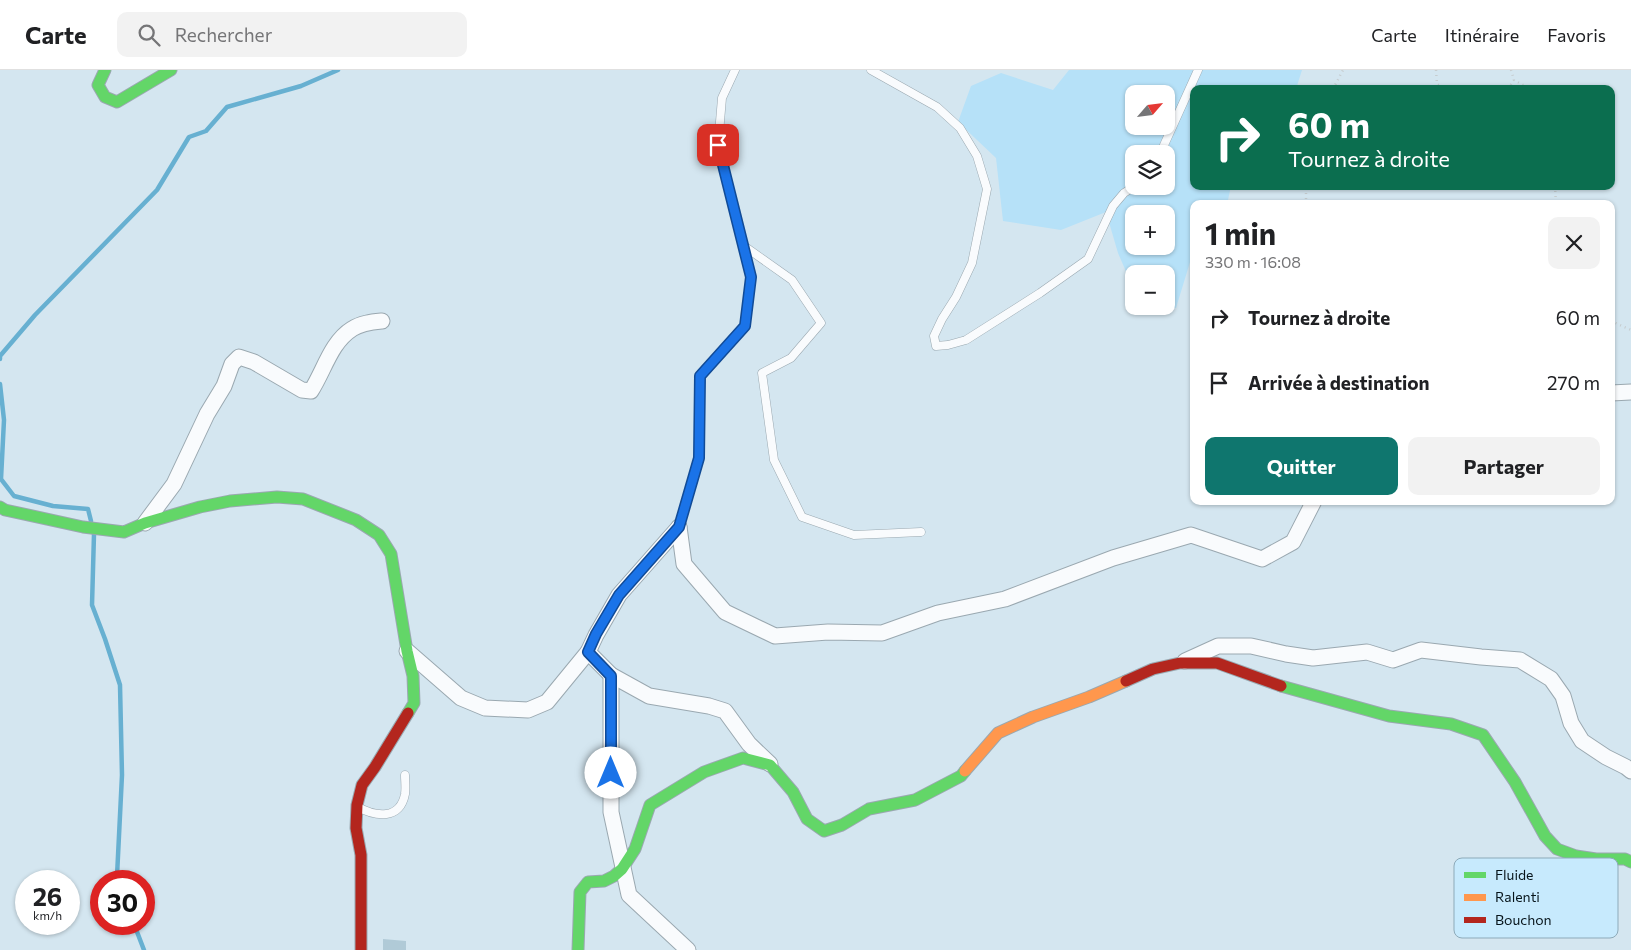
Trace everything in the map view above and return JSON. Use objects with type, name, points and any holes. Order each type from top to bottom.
[{"type":"street","points":[[105,70],[98,85],[105,97],[117,102],[171,70]]},
{"type":"street","points":[[145,523],[174,484],[206,414],[224,386],[232,364],[239,357],[254,362],[302,390],[310,391],[319,378],[338,341],[352,328],[382,320]]},
{"type":"street","points":[[1615,393],[1631,392]]},
{"type":"street","points":[[0,507],[5,510],[83,527],[124,532],[145,523],[200,507],[230,501],[277,497],[303,499],[356,520],[379,535],[391,554],[406,650],[413,676],[414,703],[362,785],[357,805],[356,828],[361,855],[361,950]]},
{"type":"street","points":[[679,527],[684,564],[725,612],[775,636],[828,632],[882,633],[938,613],[1005,599],[1113,558],[1191,535],[1262,559],[1293,542],[1312,505]]},
{"type":"street","points":[[406,650],[461,698],[485,708],[528,710],[547,702],[588,652],[596,634],[619,595],[679,527]]},
{"type":"street","points":[[1180,664],[1218,646],[1251,646],[1313,658],[1367,652],[1393,660],[1421,650],[1520,660],[1551,679],[1563,696],[1571,723],[1582,741],[1631,771]]},
{"type":"street","points":[[588,652],[611,676],[649,696],[709,706],[725,711],[749,744],[793,792],[807,819],[824,831],[842,825],[869,809],[915,800],[961,776],[998,733],[1033,717],[1089,697],[1153,669],[1167,665],[1217,663],[1267,682],[1388,716],[1452,724],[1483,735],[1515,782],[1545,836],[1557,849],[1576,856],[1589,858]]},
{"type":"street","points":[[611,676],[611,812],[629,895],[688,950]]},
{"type":"street","points":[[578,950],[580,892],[588,882],[604,881],[624,870],[638,841],[650,805],[704,772],[743,758],[770,765]]},
{"type":"street","points":[[1618,858],[1625,858],[1631,862]]},
{"type":"lane","points":[[679,527],[699,458],[700,376],[745,326],[751,277],[718,145],[722,98],[735,70]]},
{"type":"lane","points":[[871,70],[937,107],[960,128],[977,156],[987,188],[972,263],[956,297],[934,336],[936,346],[966,340],[1040,293],[1088,259],[1113,206],[1125,192]]},
{"type":"lane","points":[[1191,85],[1198,70]]},
{"type":"lane","points":[[1164,145],[1190,88]]},
{"type":"lane","points":[[744,246],[792,280],[821,323],[791,358],[762,373],[774,460],[802,518],[854,535],[921,532]]},
{"type":"lane","points":[[357,805],[370,814],[383,816],[398,809],[405,795],[405,775]]},
{"type":"path","points":[[1335,85],[1343,70]]},
{"type":"path","points":[[1436,70],[1438,85]]},
{"type":"path","points":[[1511,70],[1514,80],[1523,85]]},
{"type":"path","points":[[1511,85],[1514,80]]},
{"type":"path","points":[[1615,323],[1631,330]]},
{"type":"shaded area","points":[[1069,70],[1302,70],[1297,85],[1190,85],[1190,190],[1230,190],[1228,200],[1190,200],[1190,262],[1176,308],[1175,265],[1125,265],[1125,269],[1118,253],[1106,212],[1061,230],[1003,221],[996,158],[958,122],[971,86],[1001,73],[1053,90]]},
{"type":"building","points":[[383,939],[406,941],[406,950],[383,950]]},
{"type":"waterway","points":[[0,359],[0,356],[35,315],[157,190],[189,137],[206,131],[227,107],[301,86],[338,70]]},
{"type":"waterway","points":[[0,384],[4,420],[1,479],[14,496],[53,506],[88,509],[91,521]]},
{"type":"waterway","points":[[94,534],[92,605],[120,685],[122,775],[117,870]]},
{"type":"waterway","points":[[138,935],[144,950]]},
{"type":"traffic: fast","points":[[105,70],[98,85],[105,97],[117,102],[171,70]]},
{"type":"traffic: fast","points":[[0,507],[5,510],[83,527],[124,532],[145,523],[200,507],[230,501],[277,497],[303,499],[356,520],[379,535],[391,554],[413,676],[414,703],[408,713]]},
{"type":"traffic: fast","points":[[1281,686],[1389,716],[1451,724],[1483,735],[1515,782],[1545,836],[1557,849],[1576,856],[1589,858]]},
{"type":"traffic: fast","points":[[578,950],[580,892],[588,882],[604,881],[622,869],[635,849],[650,805],[704,772],[743,758],[770,765],[793,792],[807,819],[824,831],[842,825],[869,809],[915,800],[961,776],[965,771]]},
{"type":"traffic: fast","points":[[1618,859],[1625,859],[1631,862]]},
{"type":"traffic: slow","points":[[965,771],[998,733],[1033,717],[1089,697],[1126,681]]},
{"type":"traffic: jam","points":[[1126,681],[1153,669],[1180,663],[1217,663],[1281,686]]},
{"type":"traffic: jam","points":[[361,950],[361,855],[356,828],[357,805],[362,785],[408,713]]},
{"type":"route","points":[[611,773],[611,676],[588,652],[596,634],[619,595],[679,527],[699,458],[700,376],[745,326],[751,277],[718,145]]}]
